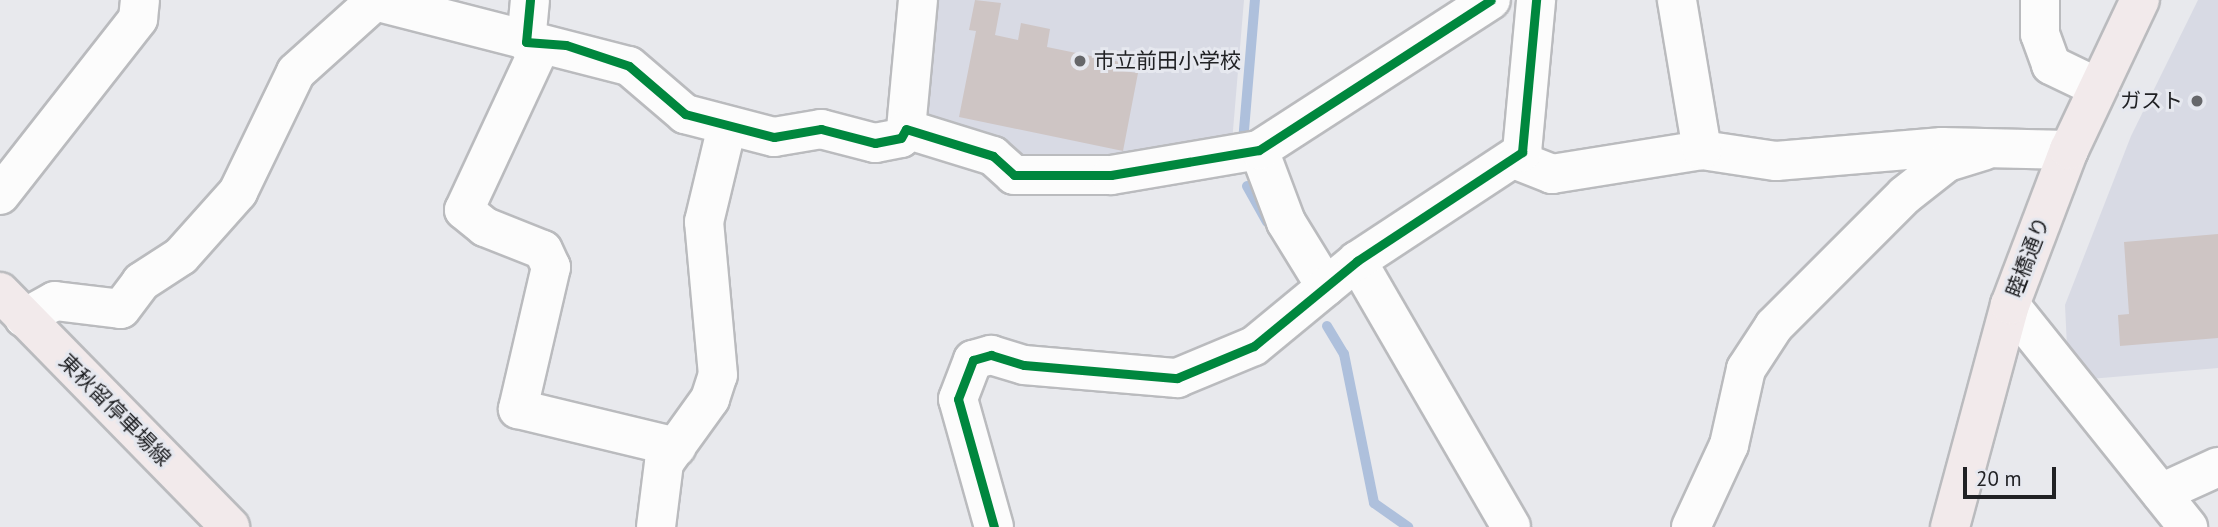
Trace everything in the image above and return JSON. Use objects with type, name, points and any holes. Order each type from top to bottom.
[{"type":"main road","name":"睦橋通り","points":[[1950,527],[2010,305],[2068,150],[2140,0]]},
{"type":"main road","name":"東秋留停車場線","points":[[12,305],[230,527]]},
{"type":"street","points":[[0,195],[138,19],[140,0]]},
{"type":"street","points":[[530,0],[533,43],[464,210],[485,226],[543,250],[551,267],[518,409],[676,447]]},
{"type":"street","points":[[12,305],[55,301],[121,309],[141,282],[181,256],[238,192],[296,72],[373,1],[533,43],[566,46],[629,66],[685,114],[727,126],[774,137],[821,129],[876,143],[901,138],[906,129],[918,0]]},
{"type":"street","points":[[906,129],[993,156],[1014,175],[1111,175],[1259,150],[1492,0]]},
{"type":"street","points":[[994,527],[958,399],[972,360],[991,355],[1024,365],[1177,378],[1254,346],[1357,261],[1514,159],[1527,141],[1536,0]]},
{"type":"street","points":[[1677,0],[1702,150]]},
{"type":"street","points":[[2040,0],[2040,34],[2051,65],[2097,87]]},
{"type":"street","points":[[656,527],[664,463],[710,399],[718,375],[704,222],[727,126]]},
{"type":"street","points":[[1514,159],[1552,174],[1702,150],[1776,161],[1942,147],[1984,151],[2068,150]]},
{"type":"street","points":[[1259,150],[1286,222],[1326,288]]},
{"type":"street","points":[[1691,527],[1729,445],[1746,369],[1774,326],[1906,195],[1947,162],[1984,151]]},
{"type":"street","points":[[1357,261],[1511,527]]},
{"type":"street","points":[[2010,305],[2188,527]]},
{"type":"street","points":[[2161,493],[2218,467]]},
{"type":"shaded area","name":"市立前田小学校","points":[[928,0],[1244,0],[1232,142],[1107,162],[1017,163],[916,121]]},
{"type":"shaded area","points":[[2198,0],[2218,0],[2218,368],[2090,379],[2067,347],[2065,305],[2131,136]]},
{"type":"building","points":[[975,0],[1001,3],[995,35],[1018,40],[1021,23],[1050,29],[1047,47],[1125,63],[1123,71],[1138,73],[1123,151],[959,117],[976,31],[969,30]]},
{"type":"building","points":[[2218,234],[2218,338],[2120,346],[2118,315],[2129,314],[2124,242]]},
{"type":"waterway","points":[[1243,142],[1255,0]]},
{"type":"waterway","points":[[1247,186],[1267,222]]},
{"type":"waterway","points":[[1327,326],[1344,354],[1374,503],[1408,527]]},
{"type":"cycle path","points":[[530,0],[526,42],[566,45],[629,66],[685,114],[774,137],[821,129],[875,143],[901,138],[906,129],[993,156],[1014,175],[1111,175],[1259,150],[1491,0]]},
{"type":"cycle path","points":[[994,527],[958,399],[973,360],[991,355],[1024,365],[1177,378],[1254,346],[1357,261],[1522,152],[1536,0]]},
{"type":"place","name":"市立前田小学校","points":[[1080,61]]},
{"type":"place","name":"ガスト","points":[[2197,101]]}]
